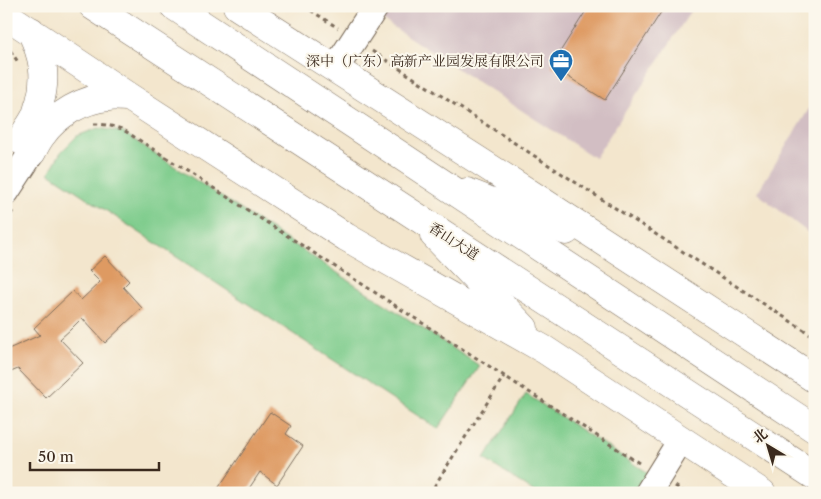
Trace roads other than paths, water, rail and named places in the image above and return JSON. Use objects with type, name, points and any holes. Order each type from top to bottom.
[{"type":"main road","name":"香山大道","points":[[92,6],[815,476]]},
{"type":"main road","points":[[174,6],[815,429]]},
{"type":"main road","points":[[238,6],[815,379]]},
{"type":"main road","points":[[6,15],[346,237],[545,350],[762,493]]},
{"type":"main road","points":[[19,151],[36,117],[43,90],[42,60],[38,45],[31,31]]},
{"type":"main road","points":[[19,151],[42,135],[55,120],[70,109],[89,101],[109,96],[129,97]]},
{"type":"main road","points":[[442,183],[617,250]]},
{"type":"main road","points":[[418,218],[545,350]]},
{"type":"street","points":[[335,69],[376,6]]},
{"type":"street","points":[[11,199],[19,151]]},
{"type":"street","points":[[654,484],[682,440]]},
{"type":"place","name":"深中（广东）高新产业园发展有限公司","points":[[561,82]]}]
